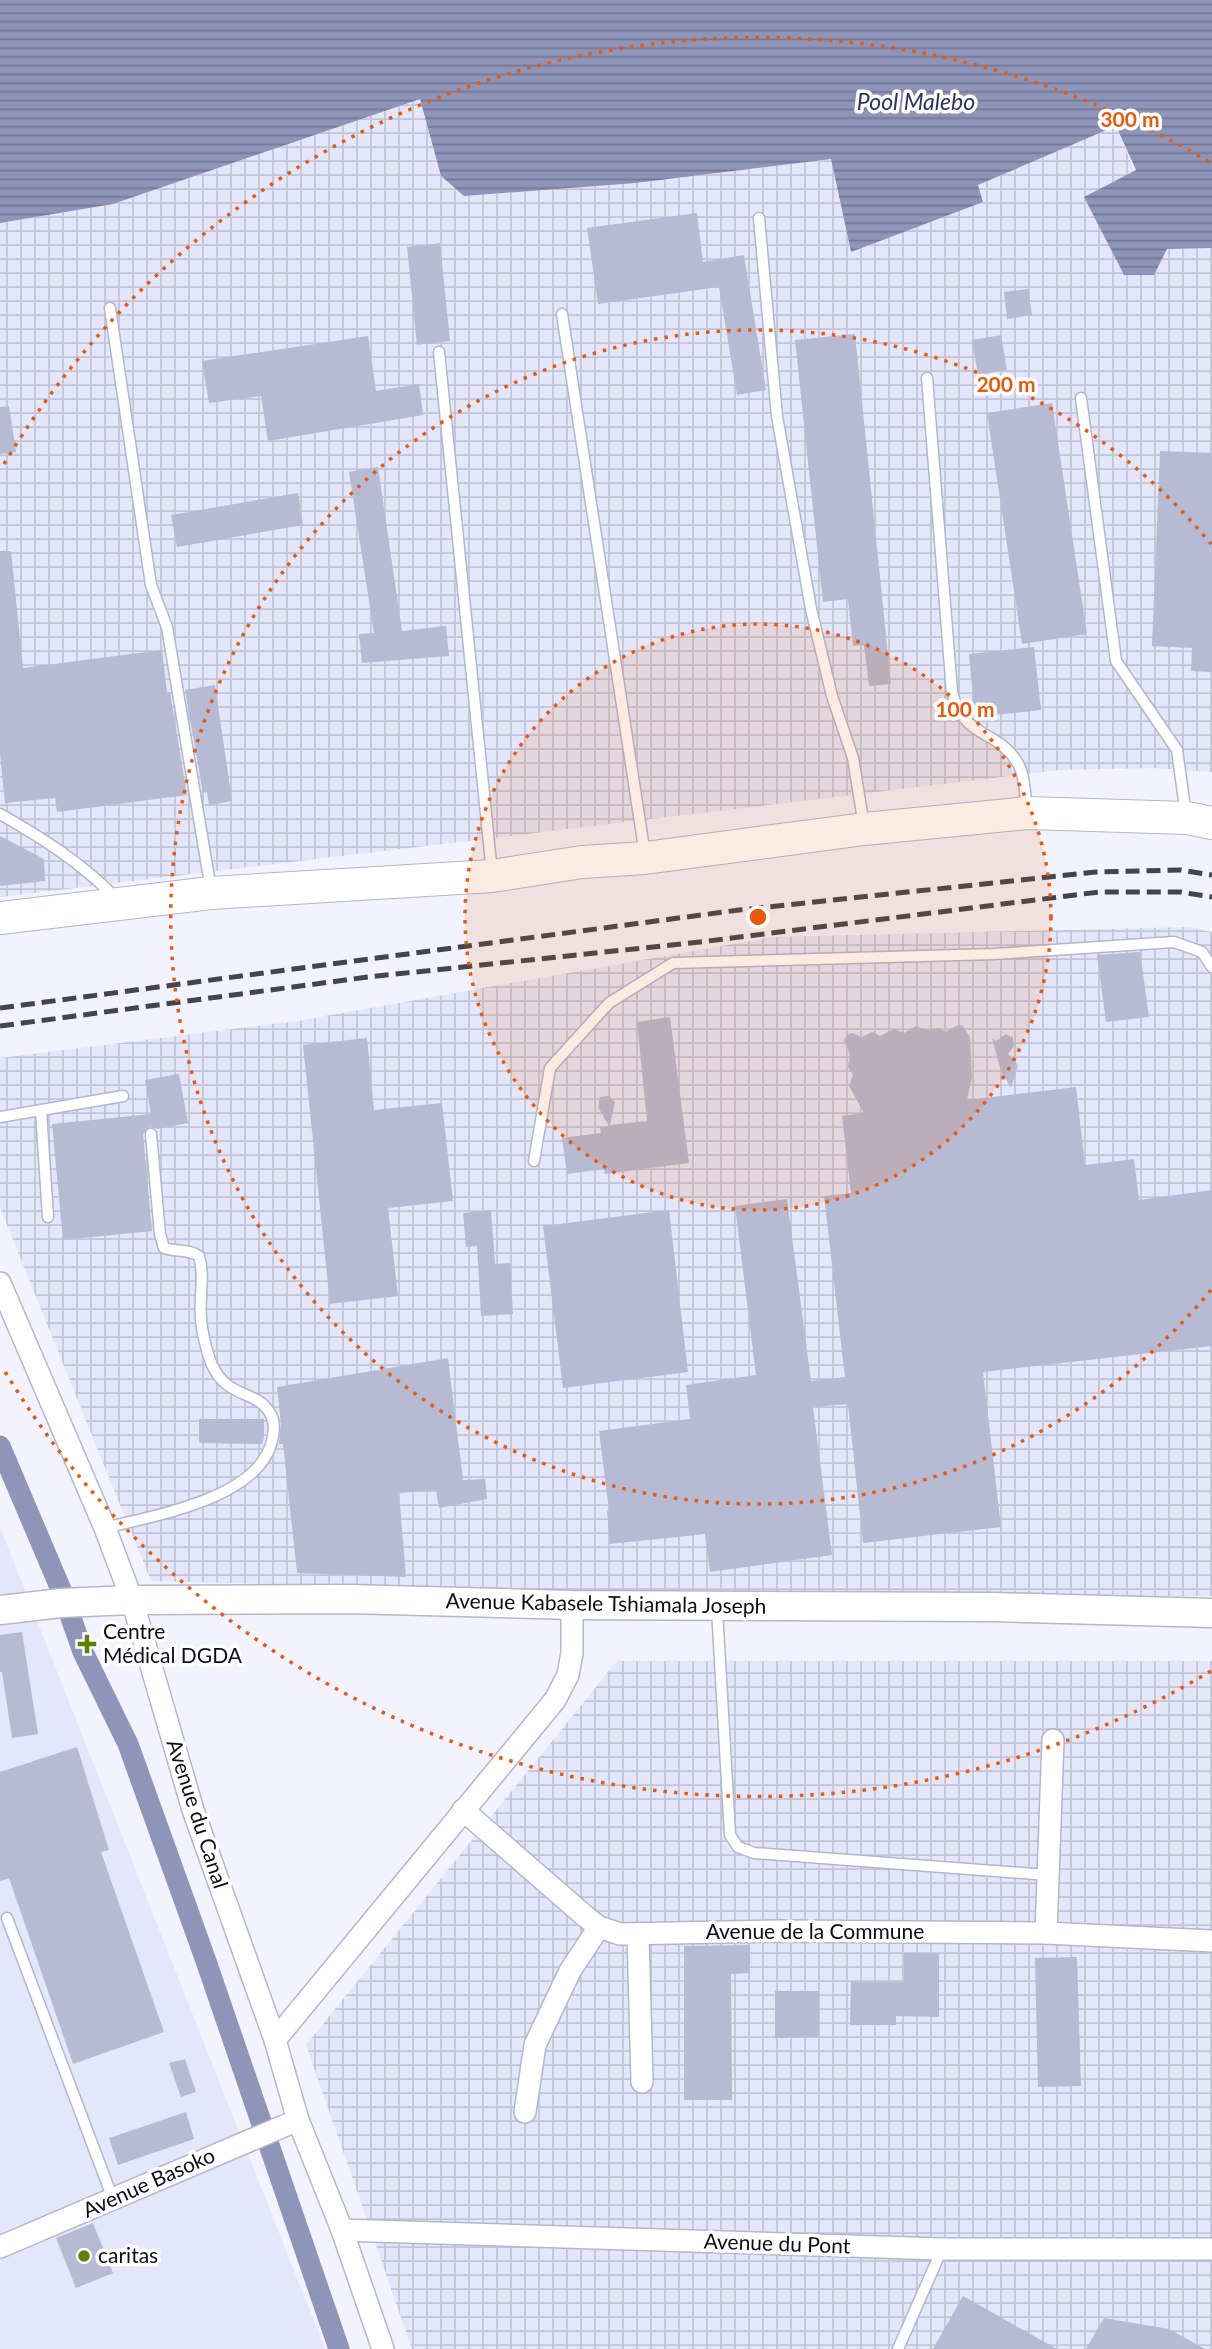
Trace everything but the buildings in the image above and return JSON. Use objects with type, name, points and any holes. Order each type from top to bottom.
[{"type":"main road","points":[[0,918],[211,893],[492,876],[582,862],[645,858],[864,829],[1028,813],[1199,820]]},
{"type":"main road","name":"Avenue Kabasele Tshiamala Joseph","points":[[0,1610],[61,1603],[132,1600],[349,1599],[572,1605],[993,1607],[1212,1613]]},
{"type":"street","name":"Avenue du Canal","points":[[0,1283],[105,1528],[132,1600],[193,1810],[275,2039],[291,2123],[342,2230],[383,2349]]},
{"type":"street","points":[[275,2039],[555,1700],[568,1675],[572,1653],[572,1605]]},
{"type":"street","points":[[1046,1933],[1052,1740]]},
{"type":"street","name":"Avenue de la Commune","points":[[463,1810],[599,1927],[620,1934],[778,1931],[1046,1933],[1212,1941]]},
{"type":"street","points":[[525,2112],[535,2045],[570,1971],[599,1927]]},
{"type":"street","points":[[638,1934],[642,2082]]},
{"type":"street","name":"Avenue Basoko","points":[[0,2247],[291,2123]]},
{"type":"street","name":"Avenue du Pont","points":[[342,2230],[942,2249],[1212,2249]]},
{"type":"lane","points":[[760,218],[776,416],[811,609],[832,696],[853,758],[864,829]]},
{"type":"lane","points":[[110,308],[151,584],[167,627],[211,893]]},
{"type":"lane","points":[[562,314],[645,858]]},
{"type":"lane","points":[[439,352],[492,876]]},
{"type":"lane","points":[[927,378],[952,692],[956,709],[967,723],[1006,749],[1019,764],[1028,813]]},
{"type":"lane","points":[[1081,398],[1116,661],[1177,750],[1199,820]]},
{"type":"lane","points":[[0,814],[44,839],[89,871],[122,904]]},
{"type":"lane","points":[[534,1161],[550,1068],[609,1003],[673,963],[994,954],[1174,942],[1202,952],[1212,967]]},
{"type":"lane","points":[[0,1117],[123,1096]]},
{"type":"lane","points":[[41,1111],[48,1217]]},
{"type":"lane","points":[[105,1528],[216,1496],[256,1470],[264,1461],[274,1433],[272,1417],[264,1405],[226,1385],[211,1363],[201,1320],[203,1280],[199,1256],[192,1252],[174,1252],[164,1248],[160,1234],[151,1134]]},
{"type":"lane","points":[[717,1606],[730,1835],[738,1847],[754,1853],[1048,1875]]},
{"type":"lane","points":[[7,1918],[113,2199]]},
{"type":"lane","points":[[898,2349],[942,2249]]},
{"type":"shaded area","points":[[420,99],[441,176],[465,196],[636,183],[831,159],[851,252],[982,202],[977,185],[1116,126],[1167,249],[1212,248],[1212,772],[1153,768],[1060,770],[0,897],[0,223],[113,204]]},
{"type":"shaded area","points":[[1188,927],[1212,932],[1212,1596],[453,1597],[302,1585],[151,1581],[0,1208],[0,1058],[297,1021],[772,937]]},
{"type":"shaded area","points":[[0,1527],[325,2349],[0,2349]]},
{"type":"shaded area","points":[[617,1661],[1212,1661],[1212,2349],[412,2349],[306,2045]]},
{"type":"water","name":"Pool Malebo","points":[[0,0],[1212,0],[1212,248],[1167,249],[1154,275],[1124,275],[1084,197],[1136,170],[1116,126],[978,185],[983,202],[851,252],[831,159],[636,183],[464,196],[441,176],[420,99],[113,204],[0,223]]},
{"type":"waterway","points":[[0,1446],[62,1592],[83,1652],[128,1744],[206,1961],[339,2349]]},
{"type":"railway","points":[[0,1008],[739,910],[1096,872],[1181,870],[1212,875]]},
{"type":"railway","points":[[0,1026],[368,977],[700,942],[1099,892],[1180,892],[1212,897]]},
{"type":"place","name":"Centre Médical DGDA","points":[[87,1644]]},
{"type":"place","name":"caritas","points":[[84,2256]]}]
